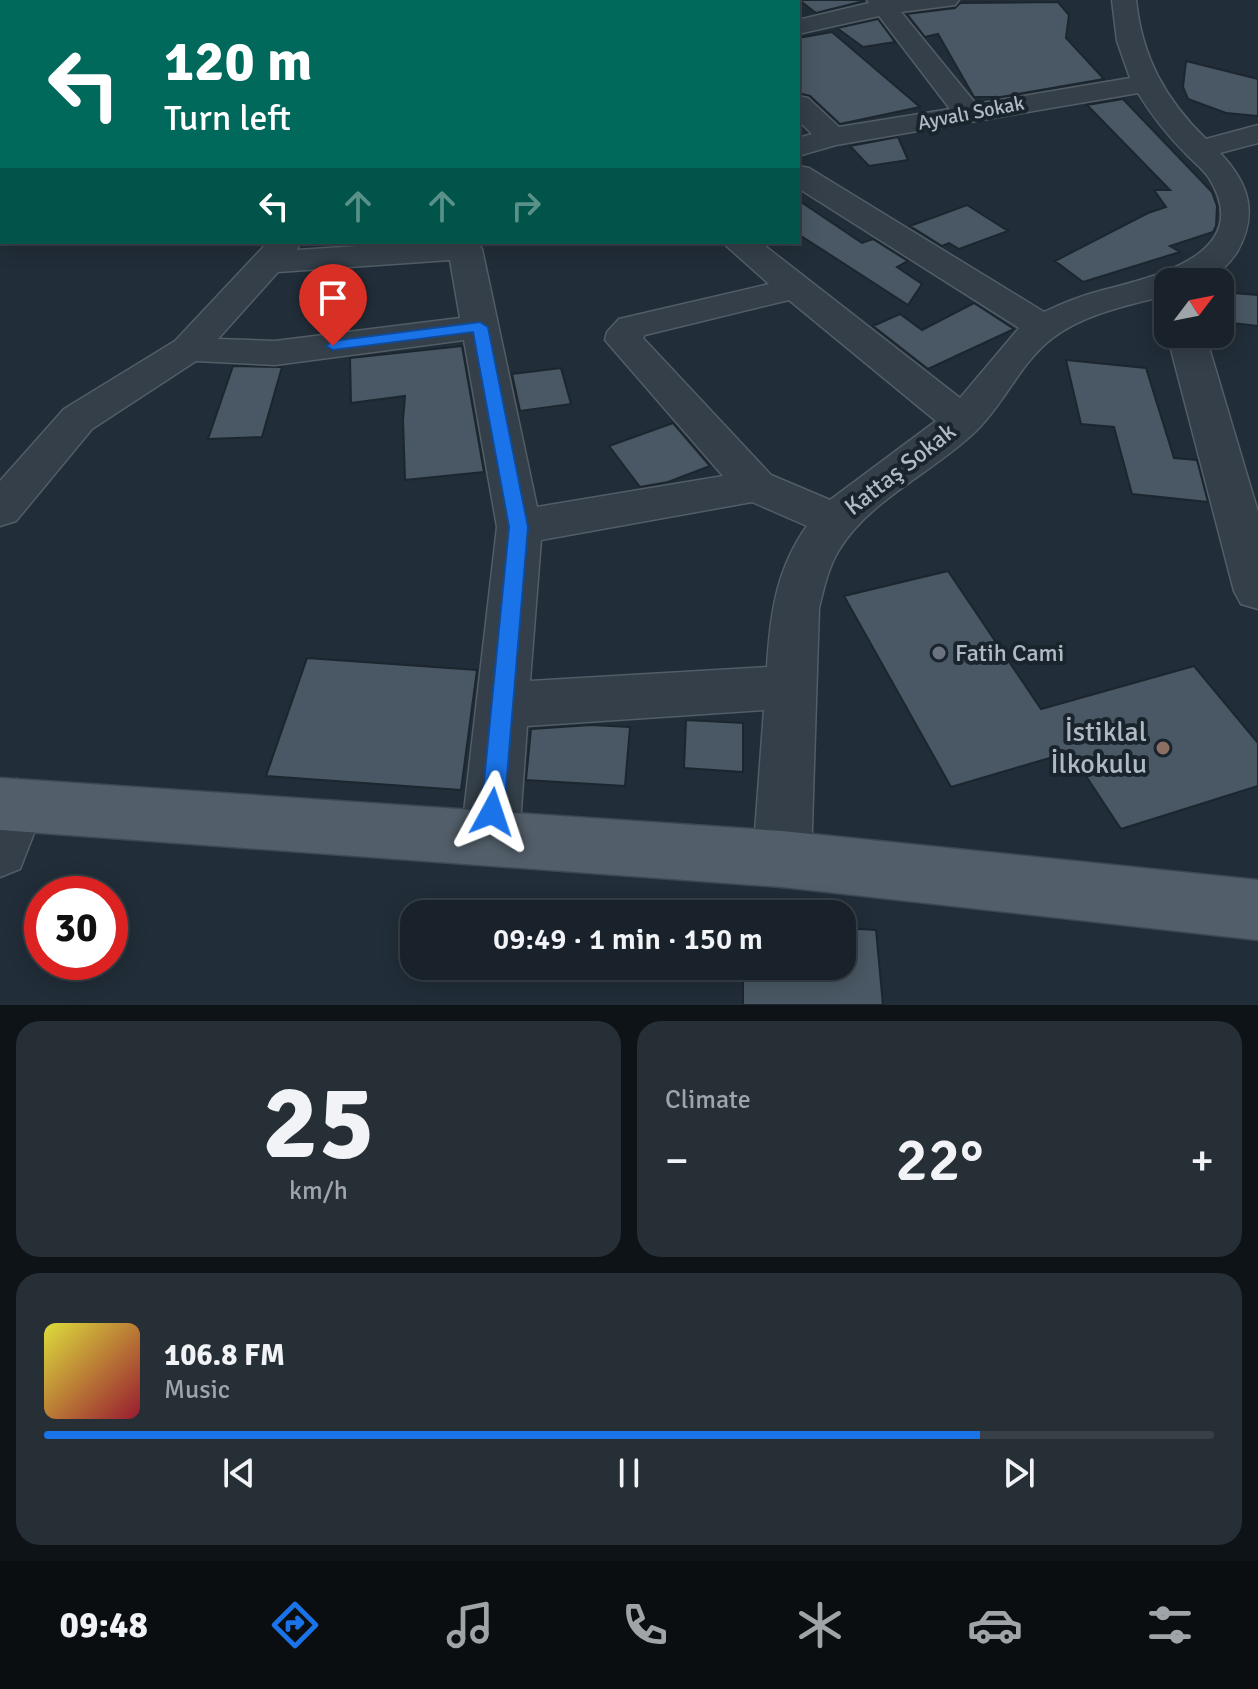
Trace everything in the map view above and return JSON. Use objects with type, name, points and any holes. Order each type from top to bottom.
[{"type":"main road","points":[[6,820],[490,838],[782,859],[1258,910]]},
{"type":"street","points":[[800,26],[882,4],[947,0]]},
{"type":"street","points":[[1124,0],[1133,54],[1146,84],[1159,105],[1222,174],[1235,199],[1237,226],[1224,252],[1203,268]]},
{"type":"street","points":[[882,4],[968,113]]},
{"type":"street","name":"Ayvalı Sokak","points":[[800,146],[832,137],[1146,84]]},
{"type":"street","points":[[800,106],[832,137]]},
{"type":"street","points":[[1199,150],[1258,134]]},
{"type":"street","points":[[800,176],[1043,327]]},
{"type":"street","points":[[741,244],[962,421]]},
{"type":"street","points":[[0,510],[78,419],[188,349],[276,252],[465,249],[519,527],[490,838]]},
{"type":"street","points":[[1224,252],[1258,254]]},
{"type":"street","points":[[796,288],[632,327],[624,336],[626,344],[756,486],[835,520]]},
{"type":"street","name":"Kattaş Sokak","points":[[782,859],[795,608],[809,557],[835,520],[857,499],[935,445],[962,421],[1001,376],[1017,352],[1043,327],[1088,307],[1154,288]]},
{"type":"street","points":[[188,349],[275,353],[480,327]]},
{"type":"street","points":[[1191,348],[1243,484],[1258,591]]},
{"type":"street","points":[[519,527],[756,486]]},
{"type":"street","points":[[502,705],[791,687]]},
{"type":"building","points":[[800,0],[864,0],[864,1],[816,13]]},
{"type":"building","points":[[1058,2],[1069,15],[1066,38],[1104,79],[1001,97],[974,97],[938,34],[925,37],[907,14],[955,8],[960,3]]},
{"type":"building","points":[[878,19],[895,42],[863,47],[837,28]]},
{"type":"building","points":[[832,32],[920,107],[840,124],[810,96],[800,94],[800,38]]},
{"type":"building","points":[[1186,61],[1258,79],[1258,116],[1226,113],[1188,99],[1183,87]]},
{"type":"building","points":[[1123,99],[1212,192],[1217,206],[1216,226],[1213,232],[1170,246],[1180,252],[1083,282],[1055,261],[1148,213],[1166,207],[1154,190],[1170,190],[1087,105]]},
{"type":"building","points":[[898,137],[908,160],[869,166],[850,146]]},
{"type":"building","points":[[800,201],[862,243],[873,239],[908,261],[897,267],[922,284],[908,305],[800,235]]},
{"type":"building","points":[[967,205],[1008,231],[959,249],[949,243],[942,246],[910,226]]},
{"type":"building","points":[[1234,293],[1258,295],[1258,326],[1234,323]]},
{"type":"building","points":[[974,303],[1014,329],[928,369],[873,326],[900,314],[922,330]]},
{"type":"building","points":[[462,346],[484,472],[405,480],[405,396],[351,403],[350,358]]},
{"type":"building","points":[[1066,360],[1146,368],[1174,458],[1197,460],[1208,502],[1132,494],[1114,427],[1081,424]]},
{"type":"building","points":[[233,366],[282,367],[262,437],[208,439]]},
{"type":"building","points":[[561,368],[571,404],[520,411],[512,374]]},
{"type":"building","points":[[673,423],[710,466],[668,482],[640,487],[609,446]]},
{"type":"building","points":[[948,571],[1041,709],[1194,666],[1258,743],[1258,786],[1121,829],[1070,752],[951,787],[844,596]]},
{"type":"building","points":[[307,658],[477,670],[461,790],[266,776]]},
{"type":"building","points":[[686,720],[743,723],[743,772],[684,768]]},
{"type":"building","points":[[591,725],[630,727],[625,786],[526,780],[531,729]]},
{"type":"building","points":[[856,929],[876,930],[883,1005],[743,1005],[743,980],[856,980]]},
{"type":"place","name":"Fatih Cami","points":[[939,653]]},
{"type":"place","name":"İstiklal İlkokulu","points":[[1163,748]]},
{"type":"route","points":[[333,346],[480,327],[519,527],[492,812]]}]
